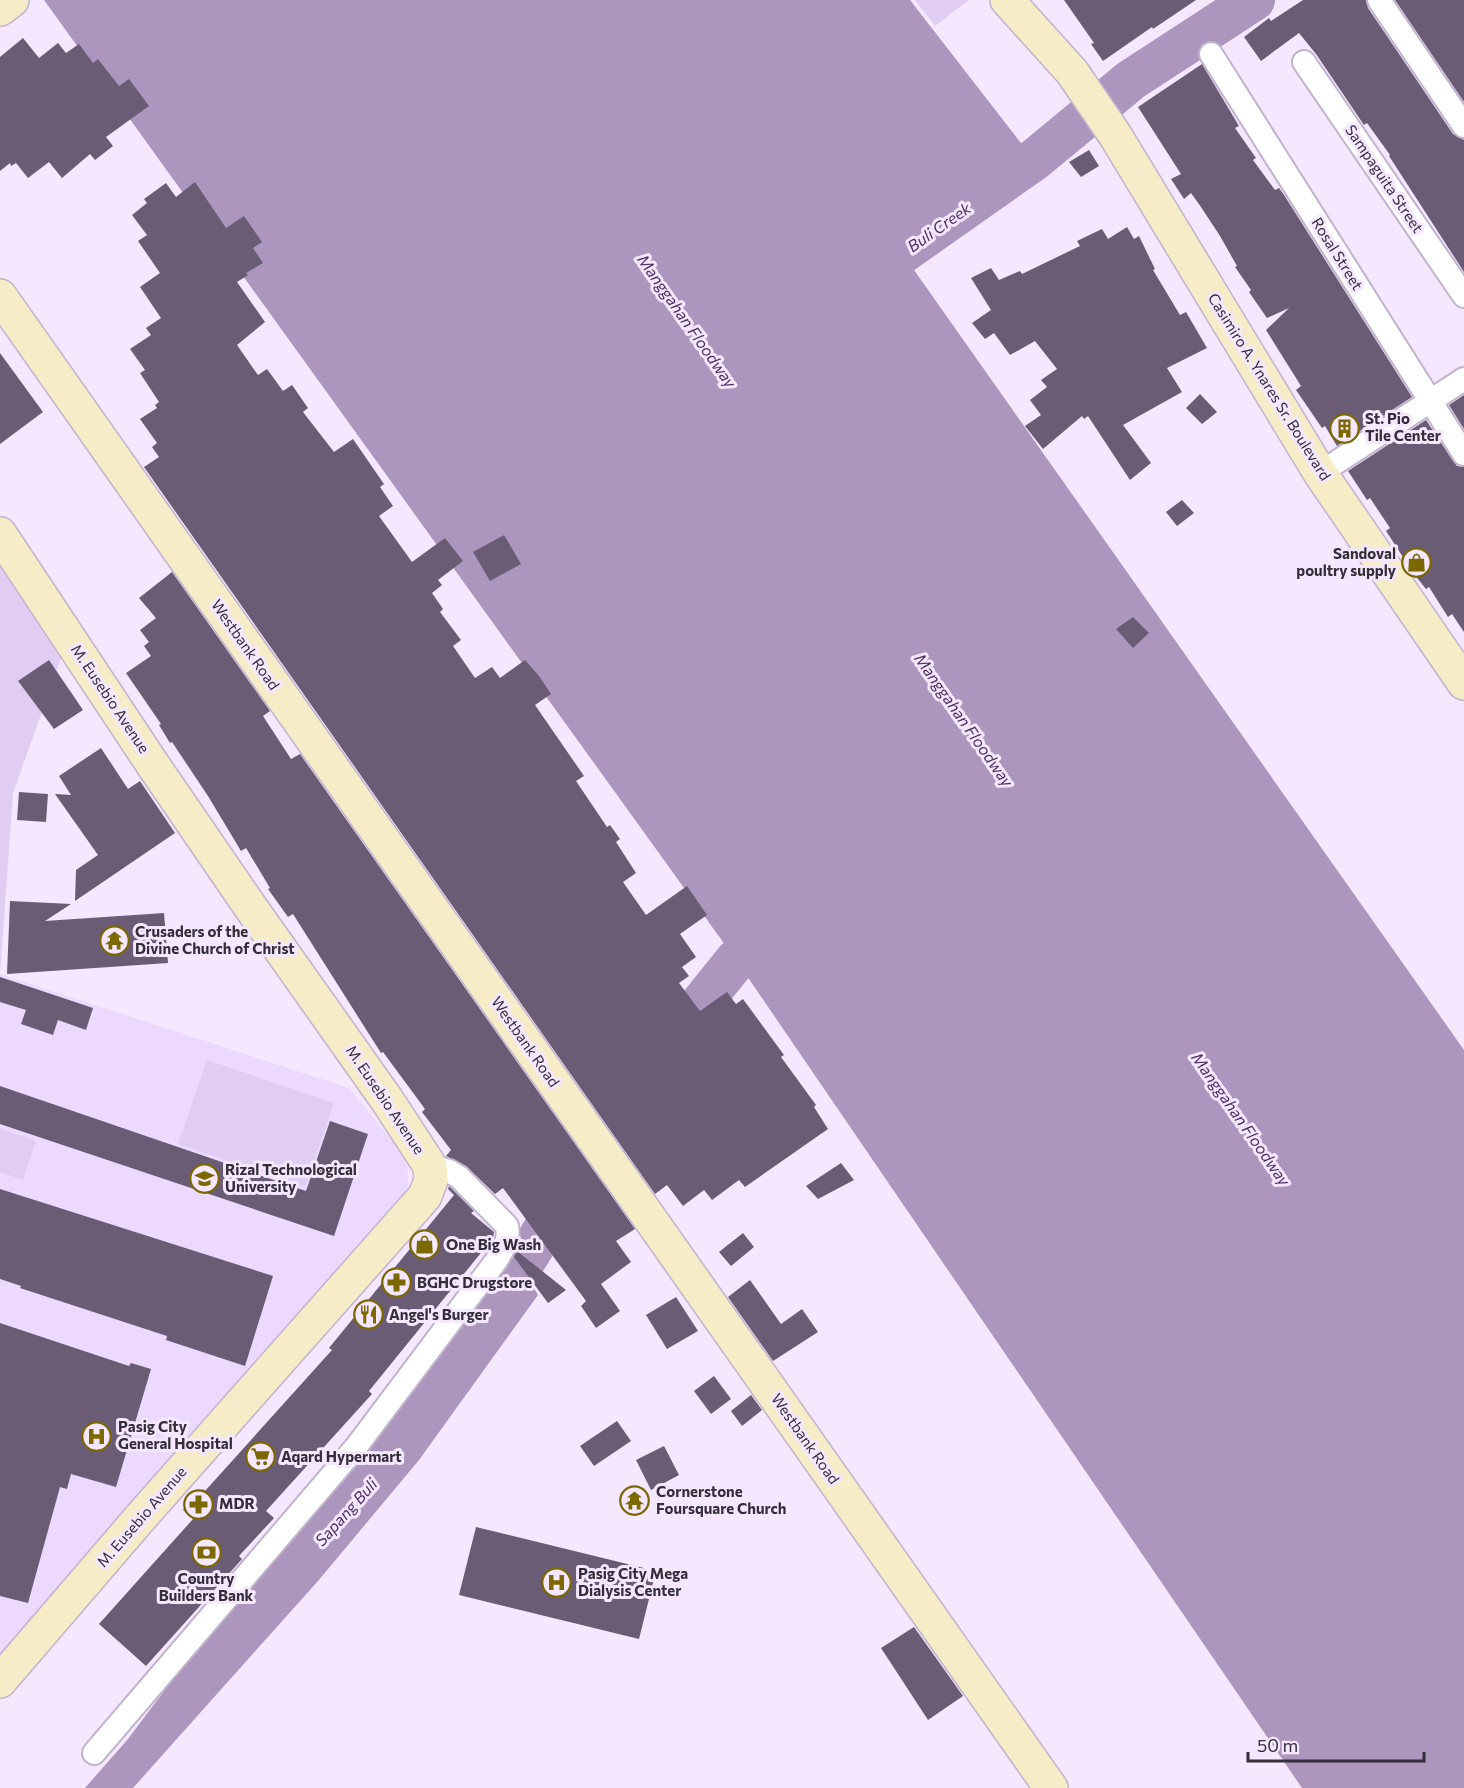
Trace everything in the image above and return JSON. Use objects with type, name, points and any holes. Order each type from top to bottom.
[{"type":"street","points":[[0,9],[12,0]]},
{"type":"street","name":"Casimiro A. Ynares Sr. Boulevard","points":[[1007,0],[1083,86],[1320,473],[1464,682]]},
{"type":"street","points":[[1379,0],[1464,126]]},
{"type":"street","name":"Rosal Street","points":[[1211,54],[1464,454]]},
{"type":"street","name":"Sampaguita Street","points":[[1304,62],[1464,296]]},
{"type":"street","name":"Westbank Road","points":[[0,296],[1051,1788]]},
{"type":"street","points":[[1320,473],[1464,379]]},
{"type":"street","name":"M. Eusebio Avenue","points":[[0,534],[171,791],[387,1100],[430,1166],[431,1180],[425,1196],[140,1518],[0,1681]]},
{"type":"street","points":[[94,1753],[356,1447],[496,1261],[507,1242],[507,1226],[459,1177],[449,1171],[430,1166]]},
{"type":"shaded area","points":[[915,0],[969,0],[935,26]]},
{"type":"shaded area","points":[[0,560],[63,653],[13,793],[0,974]]},
{"type":"shaded area","name":"Rizal Technological University","points":[[0,974],[349,1088],[407,1159],[409,1200],[0,1659]]},
{"type":"shaded area","points":[[207,1060],[334,1103],[305,1187],[178,1144]]},
{"type":"shaded area","points":[[0,1129],[36,1141],[23,1180],[0,1172]]},
{"type":"water","name":"Manggahan Floodway","points":[[44,0],[910,0],[1034,160],[902,253],[1464,1050],[1464,1788],[1302,1788],[736,960]]},
{"type":"water","points":[[511,1250],[538,1295],[419,1460],[318,1581],[133,1788],[85,1788],[128,1739],[233,1599]]},
{"type":"building","points":[[1064,0],[1196,0],[1103,61],[1091,44],[1094,43]]},
{"type":"building","points":[[1303,0],[1366,0],[1368,8],[1453,134],[1464,140],[1464,272],[1390,155],[1367,123],[1364,125],[1299,33],[1261,61],[1244,37],[1269,18],[1271,21]]},
{"type":"building","points":[[1395,0],[1464,0],[1464,102]]},
{"type":"building","points":[[23,38],[39,58],[58,43],[66,53],[79,44],[93,63],[98,59],[119,86],[129,79],[149,106],[106,137],[113,146],[95,160],[90,154],[62,178],[49,162],[28,178],[16,163],[11,166],[10,163],[0,171],[0,57]]},
{"type":"building","points":[[1202,64],[1239,126],[1235,128],[1256,158],[1253,160],[1275,190],[1279,188],[1284,195],[1412,397],[1337,446],[1325,426],[1322,428],[1296,390],[1301,386],[1266,330],[1289,308],[1267,318],[1249,292],[1251,290],[1235,267],[1237,266],[1201,207],[1191,193],[1184,199],[1171,179],[1181,174],[1138,107]]},
{"type":"building","points":[[1089,150],[1099,166],[1081,177],[1069,162]]},
{"type":"building","points":[[195,182],[226,228],[244,216],[262,242],[253,248],[263,263],[246,273],[248,275],[237,282],[265,322],[237,345],[258,375],[267,369],[283,391],[292,385],[308,408],[303,412],[334,452],[353,439],[384,484],[380,487],[393,506],[379,516],[412,562],[445,538],[463,561],[438,580],[442,585],[432,593],[443,609],[440,612],[461,640],[453,646],[475,678],[492,667],[500,678],[525,660],[539,676],[551,694],[535,705],[584,776],[576,781],[607,827],[610,825],[620,839],[616,842],[636,873],[623,882],[646,915],[687,886],[707,915],[680,934],[696,957],[682,967],[689,976],[679,983],[700,1011],[727,992],[736,1004],[743,999],[784,1055],[781,1057],[816,1105],[814,1107],[828,1129],[745,1187],[739,1180],[712,1200],[704,1190],[683,1206],[667,1185],[655,1194],[144,467],[159,457],[152,447],[157,443],[140,419],[157,408],[155,405],[159,402],[140,373],[145,370],[130,349],[151,335],[146,328],[161,318],[140,287],[160,273],[138,241],[147,235],[132,215],[147,203],[144,199],[166,183],[176,197]]},
{"type":"building","points":[[1127,227],[1134,239],[1139,236],[1155,269],[1153,270],[1180,315],[1186,312],[1207,348],[1167,368],[1182,392],[1123,425],[1151,463],[1130,480],[1088,416],[1084,419],[1082,416],[1043,449],[1025,426],[1041,415],[1030,400],[1047,387],[1041,380],[1057,369],[1035,341],[1010,355],[994,333],[985,339],[972,323],[991,310],[971,278],[991,268],[999,280],[1020,271],[1022,274],[1080,246],[1077,241],[1102,229],[1108,239]]},
{"type":"building","points":[[0,353],[43,412],[0,444]]},
{"type":"building","points":[[1200,394],[1217,412],[1202,424],[1186,408]]},
{"type":"building","points":[[1464,395],[1464,429],[1449,405]]},
{"type":"building","points":[[1426,420],[1457,466],[1464,467],[1464,632],[1452,614],[1448,617],[1429,587],[1426,589],[1414,574],[1386,531],[1390,528],[1370,498],[1367,500],[1348,471]]},
{"type":"building","points":[[1182,500],[1194,513],[1177,526],[1166,512]]},
{"type":"building","points":[[504,535],[521,564],[490,581],[473,552]]},
{"type":"building","points":[[172,572],[270,711],[263,716],[291,759],[300,754],[635,1229],[616,1241],[631,1262],[601,1284],[620,1311],[596,1328],[581,1306],[586,1301],[503,1188],[495,1194],[466,1166],[446,1156],[451,1150],[422,1112],[425,1109],[383,1052],[381,1053],[293,914],[288,917],[268,889],[270,888],[246,848],[241,851],[208,796],[172,742],[170,743],[159,725],[161,724],[126,673],[151,656],[144,646],[149,642],[140,630],[156,618],[139,598]]},
{"type":"building","points":[[1133,617],[1149,633],[1133,648],[1116,629]]},
{"type":"building","points":[[49,660],[83,710],[54,729],[18,681]]},
{"type":"building","points":[[101,748],[128,789],[140,781],[175,833],[75,901],[76,870],[98,855],[55,794],[71,795],[59,776]]},
{"type":"building","points":[[19,792],[48,794],[46,822],[17,820]]},
{"type":"building","points":[[10,901],[71,904],[45,921],[164,913],[168,963],[7,974]]},
{"type":"building","points":[[0,977],[93,1008],[86,1030],[58,1020],[53,1035],[21,1024],[26,1010],[0,1002]]},
{"type":"building","points":[[0,1086],[306,1191],[330,1121],[368,1134],[334,1236],[0,1124]]},
{"type":"building","points":[[841,1163],[854,1180],[818,1199],[806,1186]]},
{"type":"building","points":[[449,1186],[474,1211],[471,1213],[494,1232],[493,1238],[369,1391],[372,1394],[266,1511],[274,1518],[239,1556],[242,1559],[146,1666],[99,1624],[193,1519],[183,1510],[203,1489],[205,1491],[332,1350],[329,1348],[454,1195],[448,1189]]},
{"type":"building","points":[[0,1189],[273,1276],[245,1366],[166,1340],[167,1336],[20,1288],[21,1286],[0,1279]]},
{"type":"building","points":[[743,1233],[754,1247],[731,1266],[719,1252]]},
{"type":"building","points":[[517,1251],[566,1290],[548,1303],[514,1257]]},
{"type":"building","points":[[750,1280],[781,1324],[802,1309],[818,1332],[773,1361],[728,1297]]},
{"type":"building","points":[[676,1297],[698,1331],[667,1349],[646,1315]]},
{"type":"building","points":[[0,1323],[129,1366],[131,1363],[151,1369],[116,1487],[71,1474],[67,1489],[60,1487],[28,1603],[0,1596]]},
{"type":"building","points":[[714,1376],[731,1399],[711,1414],[694,1391]]},
{"type":"building","points":[[751,1395],[762,1410],[742,1426],[731,1411]]},
{"type":"building","points":[[617,1421],[631,1441],[594,1466],[580,1446]]},
{"type":"building","points":[[664,1446],[679,1475],[651,1490],[636,1460]]},
{"type":"building","name":"Pasig City Mega Dialysis Center","points":[[476,1527],[656,1571],[639,1639],[459,1595]]},
{"type":"building","points":[[914,1627],[963,1696],[928,1720],[881,1648]]},
{"type":"waterway","name":"Buli Creek","points":[[846,265],[902,253],[1034,160],[1131,80],[1254,0]]},
{"type":"waterway","name":"Sapang Buli","points":[[681,1052],[696,1041],[687,1021],[736,960]]},
{"type":"waterway","name":"Sapang Buli","points":[[496,1308],[554,1213],[548,1204],[561,1194]]},
{"type":"place","name":"St. Pio Tile Center","points":[[1344,428]]},
{"type":"place","name":"Sandoval poultry supply","points":[[1417,563]]},
{"type":"place","name":"Crusaders of the Divine Church of Christ","points":[[114,941]]},
{"type":"place","name":"Rizal Technological University","points":[[204,1179]]},
{"type":"place","name":"One Big Wash","points":[[425,1245]]},
{"type":"place","name":"BGHC Drugstore","points":[[396,1283]]},
{"type":"place","name":"Angel's Burger","points":[[368,1315]]},
{"type":"place","name":"Pasig City General Hospital","points":[[97,1436]]},
{"type":"place","name":"Aqard Hypermart","points":[[260,1457]]},
{"type":"place","name":"Cornerstone Foursquare Church","points":[[635,1501]]},
{"type":"place","name":"MDR","points":[[198,1504]]},
{"type":"place","name":"Country Builders Bank","points":[[206,1552]]},
{"type":"place","name":"Pasig City Mega Dialysis Center","points":[[557,1583]]}]
